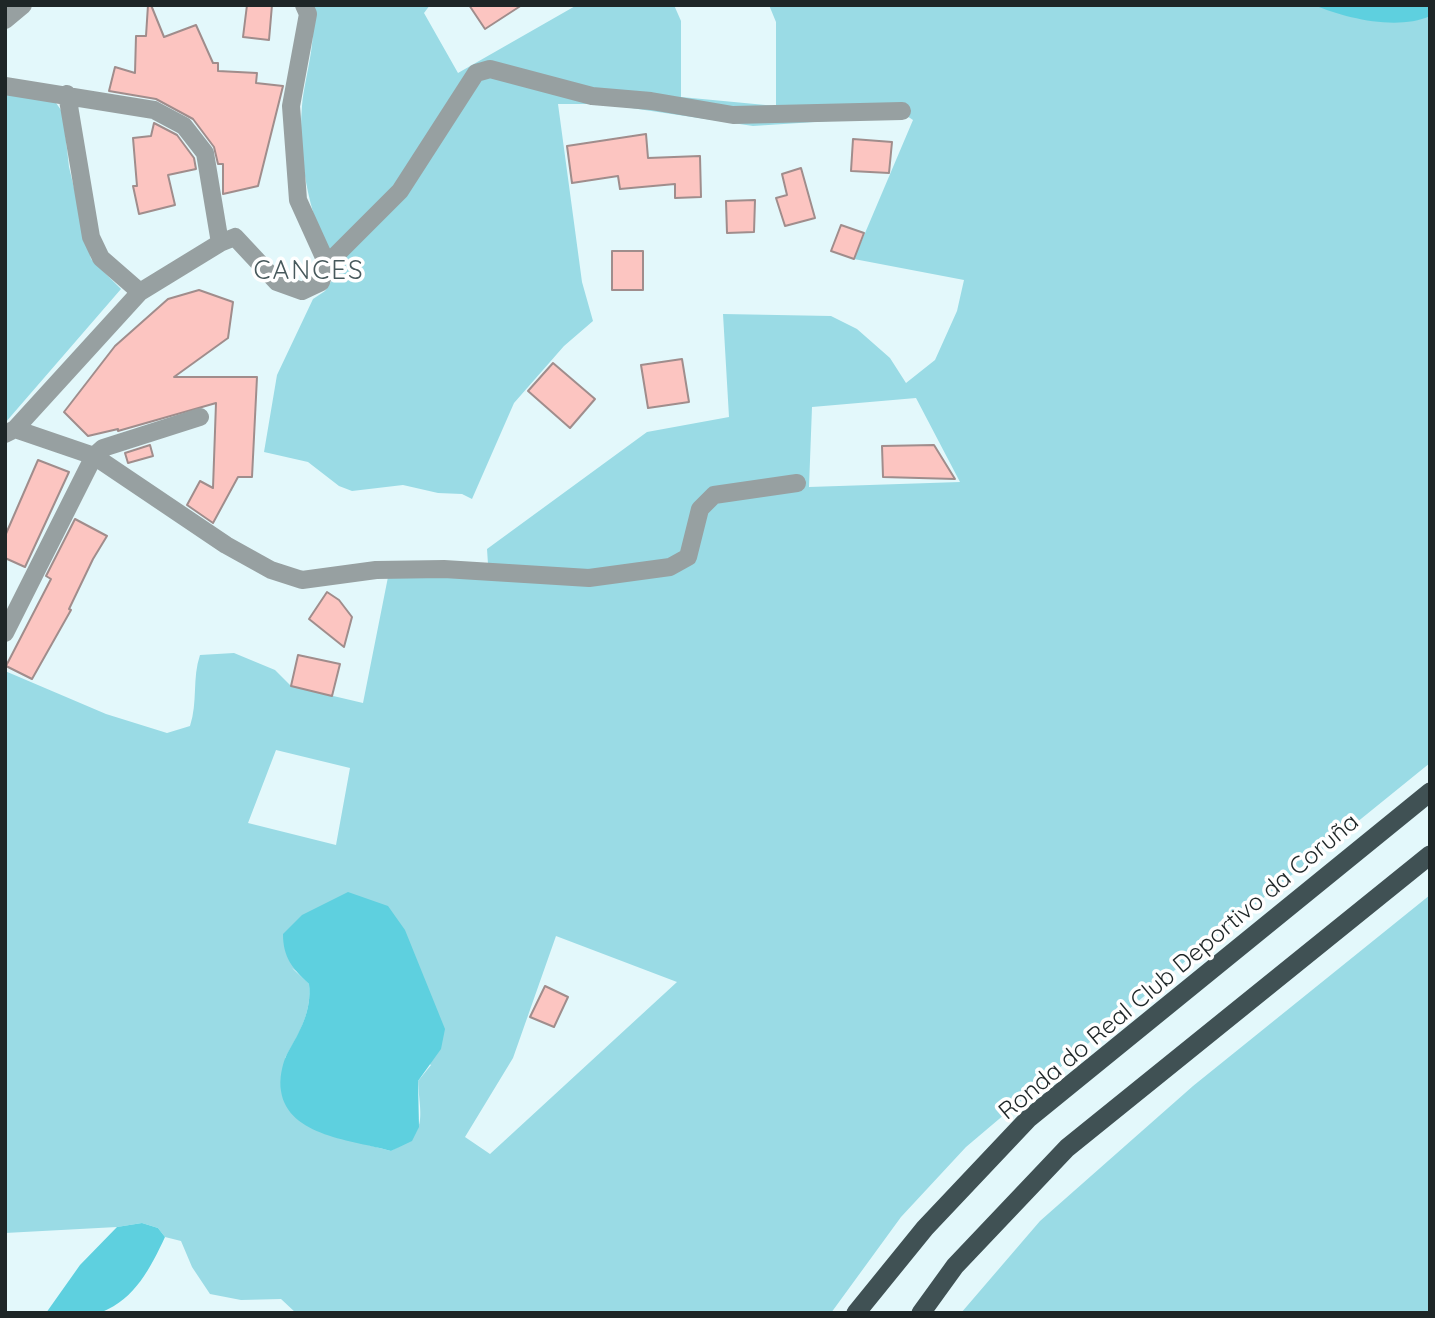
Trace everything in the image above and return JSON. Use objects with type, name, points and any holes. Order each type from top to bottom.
[{"type":"highway","name":"Ronda do Real Club Deportivo da Coruña","points":[[856,1313],[925,1228],[1028,1119],[1430,792]]},
{"type":"highway","points":[[921,1313],[955,1266],[1067,1148],[1430,855]]},
{"type":"street","points":[[5,20],[23,5]]},
{"type":"street","points":[[304,5],[308,14],[291,106],[298,200],[327,264]]},
{"type":"street","points":[[797,483],[714,495],[699,509],[688,557],[670,567],[589,578],[444,569],[376,570],[302,580],[271,570],[226,545],[94,456],[10,431],[140,292],[220,243],[235,237],[277,282],[302,291],[321,282],[327,264],[400,191],[476,73],[490,69],[592,96],[651,101],[733,115],[902,111]]},
{"type":"street","points":[[5,86],[154,110],[184,126],[205,153],[220,243]]},
{"type":"street","points":[[67,94],[91,237],[101,258],[140,292]]},
{"type":"street","points":[[5,633],[94,456],[103,447],[201,416]]},
{"type":"shaded area","points":[[310,5],[430,5],[424,13],[458,73],[577,5],[674,5],[681,21],[681,97],[776,106],[776,22],[769,5],[1314,5],[1378,21],[1430,16],[1430,763],[1188,959],[966,1147],[901,1217],[831,1313],[296,1313],[281,1299],[241,1300],[210,1294],[192,1267],[181,1241],[165,1237],[158,1228],[142,1223],[117,1227],[5,1233],[5,671],[106,714],[167,733],[190,726],[200,655],[234,653],[275,670],[291,686],[363,703],[388,577],[488,564],[487,549],[647,432],[729,417],[723,314],[831,316],[857,329],[890,358],[906,383],[935,360],[957,311],[964,280],[854,259],[913,120],[907,116],[753,126],[604,104],[558,104],[582,282],[593,321],[564,346],[514,403],[472,499],[462,494],[438,493],[403,485],[352,491],[339,486],[308,462],[264,452],[277,375],[313,299],[325,291],[336,274],[313,213],[302,150],[302,106],[312,43]],"holes":[[[916,398],[960,482],[809,487],[812,407]],[[276,750],[350,768],[336,845],[248,823]],[[556,936],[677,982],[490,1154],[465,1137],[513,1058]],[[292,968],[431,1065],[418,1081],[420,1115],[417,1131],[391,1151],[334,1136],[285,1058],[300,1031],[306,1013],[309,984]]]},
{"type":"shaded area","points":[[1314,5],[1430,5],[1430,16],[1387,23],[1356,18]]},
{"type":"shaded area","points":[[5,94],[54,100],[63,113],[69,167],[91,259],[121,289],[5,423]]},
{"type":"shaded area","points":[[348,892],[388,906],[405,930],[445,1029],[441,1049],[418,1081],[419,1127],[412,1141],[391,1151],[342,1139],[309,1127],[296,1118],[286,1106],[281,1091],[284,1062],[304,1021],[309,1003],[309,984],[287,956],[283,934],[302,915]]},
{"type":"shaded area","points":[[1430,895],[1430,1313],[961,1313],[1040,1221],[1193,1086]]},
{"type":"shaded area","points":[[142,1223],[158,1228],[165,1237],[141,1281],[124,1299],[102,1312],[82,1315],[46,1313],[80,1265],[117,1227]]},
{"type":"building","points":[[148,5],[151,5],[164,37],[196,25],[213,63],[218,63],[218,71],[257,73],[256,83],[283,86],[258,186],[223,194],[223,164],[218,164],[214,147],[193,119],[156,99],[109,91],[115,67],[135,73],[136,36],[146,36]]},
{"type":"building","points":[[247,5],[272,5],[269,40],[243,37]]},
{"type":"building","points":[[469,5],[522,5],[485,29]]},
{"type":"building","points":[[154,123],[177,135],[194,158],[196,169],[168,175],[175,205],[139,214],[133,186],[137,186],[133,138],[151,136]]},
{"type":"building","points":[[646,134],[648,158],[700,156],[701,197],[675,198],[675,184],[620,189],[618,176],[572,183],[567,146]]},
{"type":"building","points":[[853,139],[892,142],[889,173],[851,171]]},
{"type":"building","points":[[801,168],[815,218],[785,226],[776,198],[787,195],[782,174]]},
{"type":"building","points":[[755,200],[754,232],[727,233],[726,201]]},
{"type":"building","points":[[841,225],[864,233],[854,259],[831,251]]},
{"type":"building","points":[[612,251],[643,251],[643,290],[612,290]]},
{"type":"building","points":[[199,290],[233,302],[228,338],[174,377],[257,377],[252,477],[238,477],[213,523],[187,505],[200,481],[213,488],[216,403],[118,431],[88,436],[64,412],[115,346],[168,299]]},
{"type":"building","points":[[682,359],[689,402],[648,408],[641,365]]},
{"type":"building","points":[[553,363],[595,399],[570,428],[528,391]]},
{"type":"building","points":[[150,445],[153,456],[128,463],[125,453]]},
{"type":"building","points":[[934,445],[955,479],[883,477],[882,446]]},
{"type":"building","points":[[38,460],[69,472],[25,567],[5,558],[5,536]]},
{"type":"building","points":[[75,519],[107,536],[93,559],[69,609],[71,610],[32,679],[6,666],[51,579],[46,576]]},
{"type":"building","points":[[327,592],[339,600],[352,617],[344,647],[309,619]]},
{"type":"building","points":[[298,655],[340,664],[332,696],[291,686]]},
{"type":"building","points":[[545,986],[568,997],[554,1027],[530,1017]]},
{"type":"district","name":"CANCES","points":[[309,271]]}]
